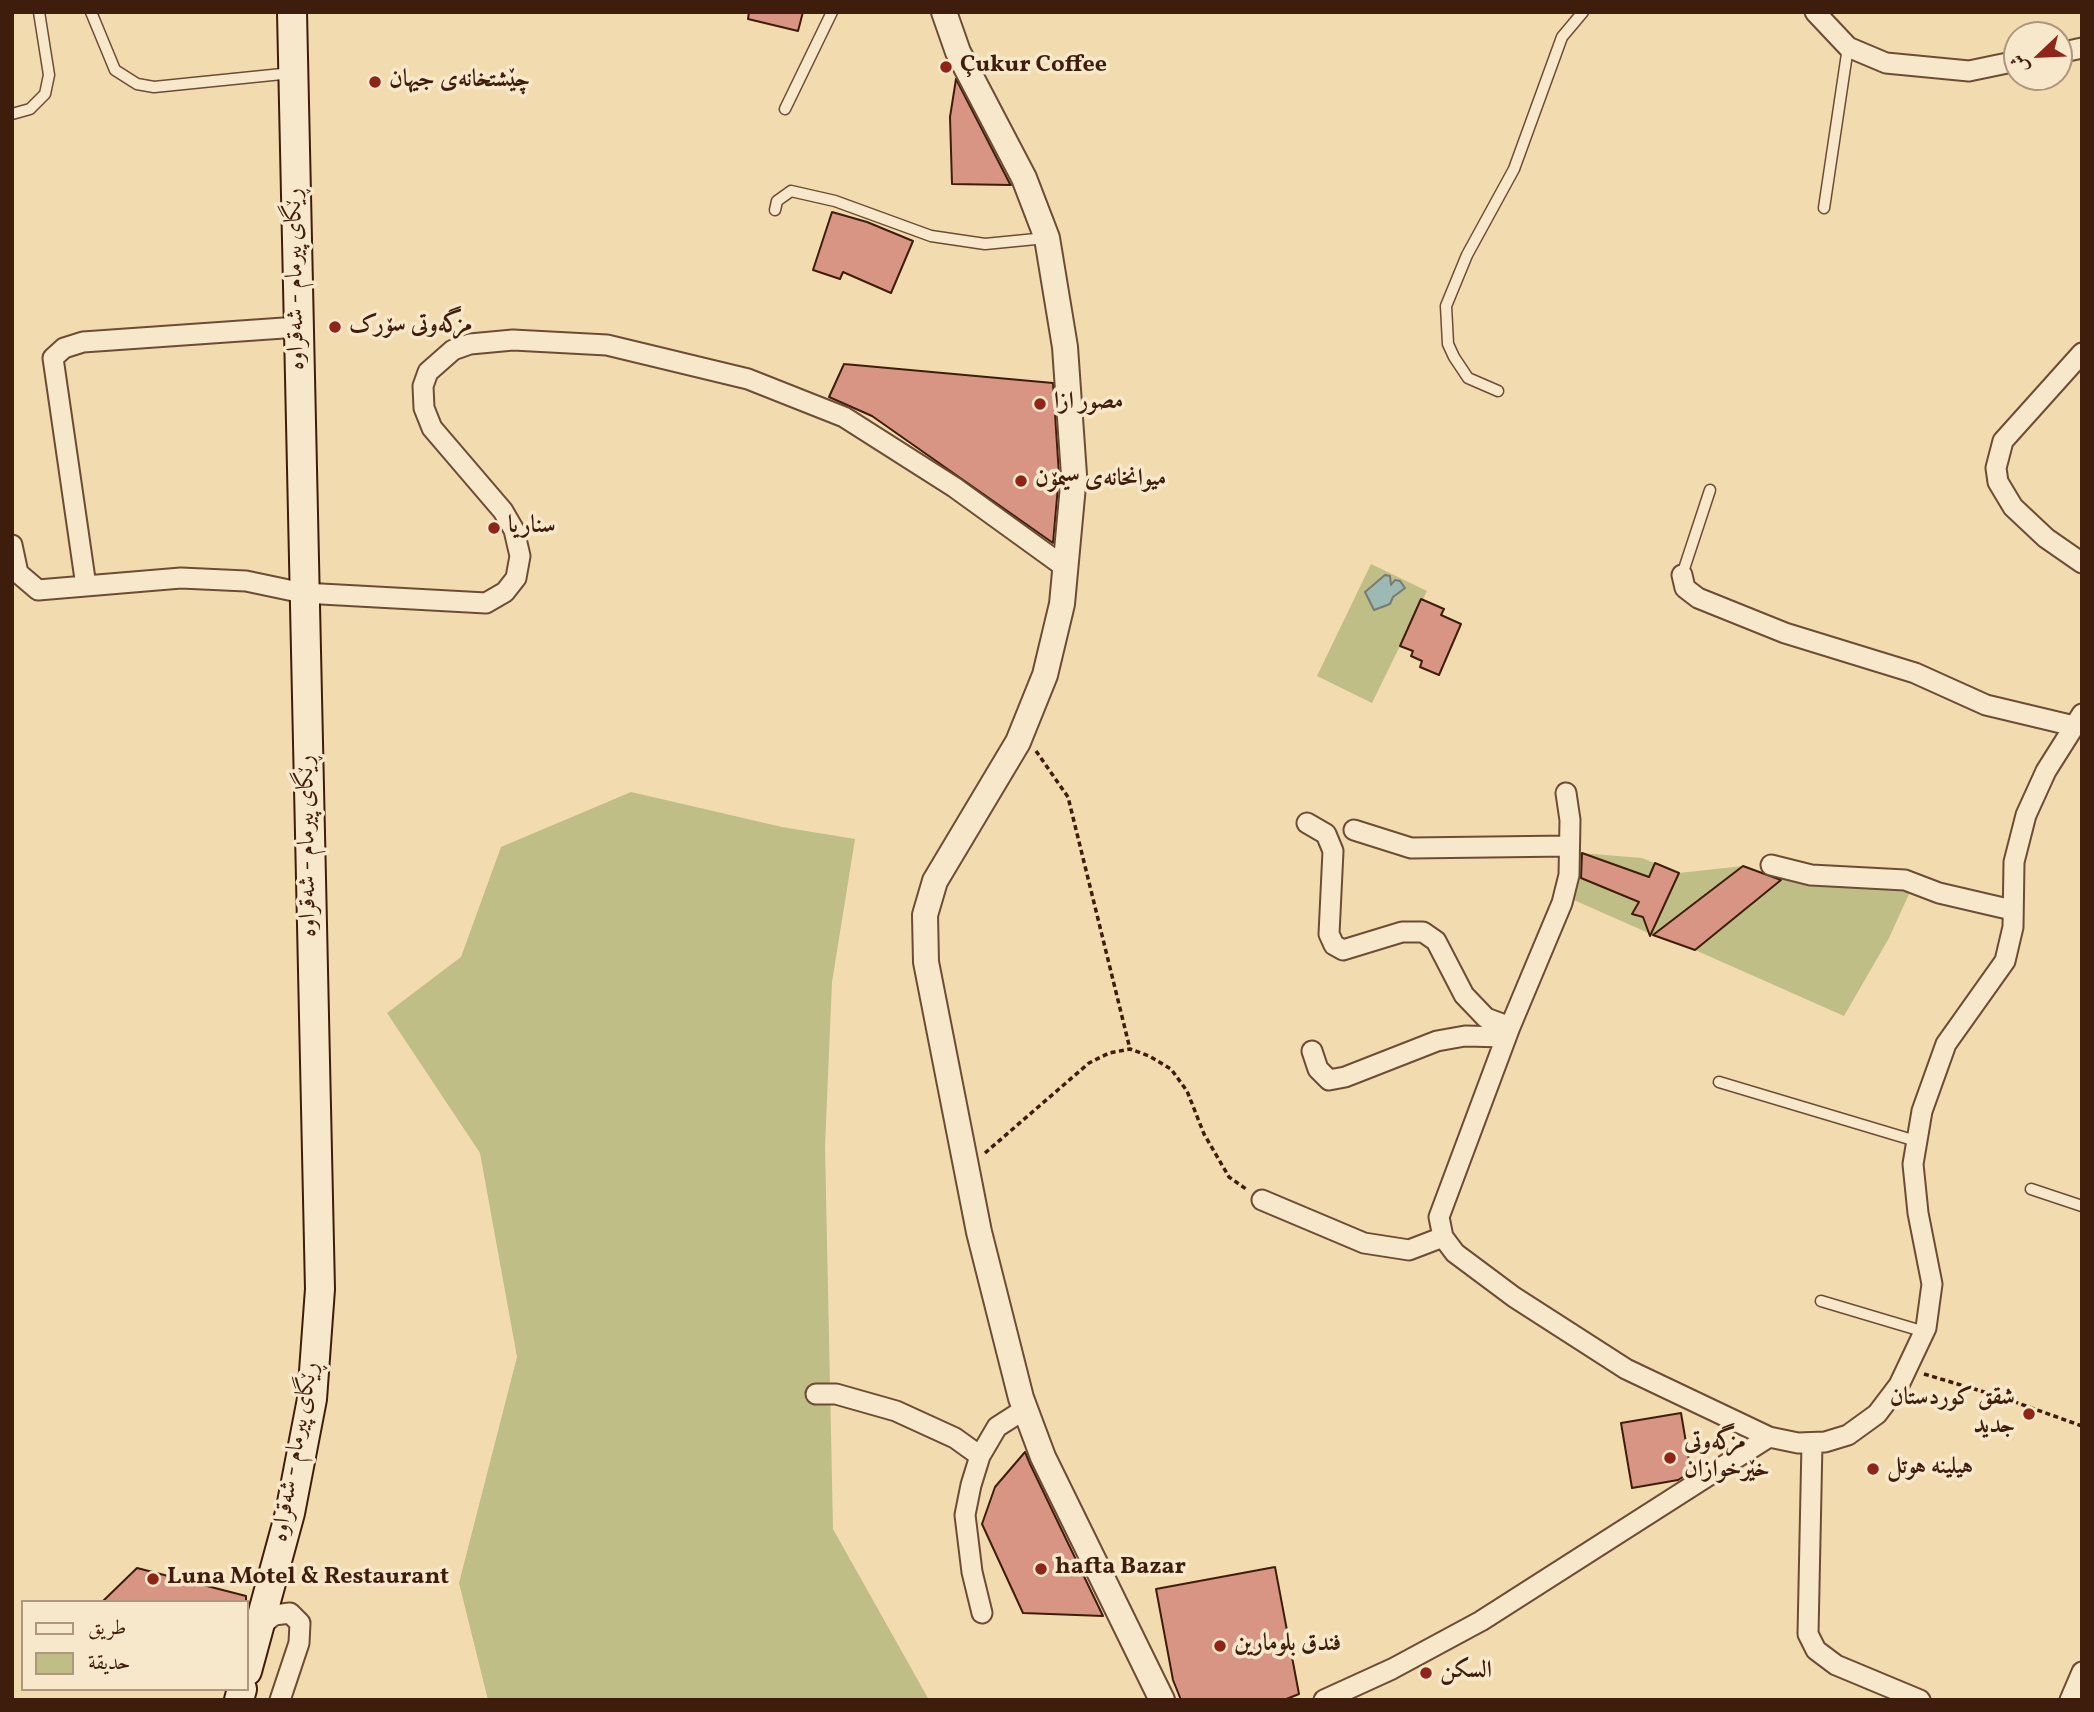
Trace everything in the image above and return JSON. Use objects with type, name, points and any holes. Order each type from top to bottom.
[{"type":"main road","name":"ڕێگای پیرمام - شەقراوە","points":[[248,1667],[290,1513],[312,1399],[320,1289],[292,12]]},
{"type":"street","points":[[944,12],[958,52],[1024,178],[1047,238],[1063,335],[1074,475],[1062,604],[1045,675],[1018,742],[935,881],[925,915],[926,962],[982,1245],[1025,1409],[1043,1457],[1162,1700]]},
{"type":"street","points":[[1815,12],[1848,47],[1886,63],[1969,71],[2003,64]]},
{"type":"street","points":[[86,586],[53,358],[64,348],[83,342],[298,327]]},
{"type":"street","points":[[12,545],[18,573],[38,590],[181,578],[246,581],[303,593],[462,604],[486,603],[516,578],[520,556],[514,530],[503,511],[432,428],[424,408],[423,386],[429,372],[453,350],[470,344],[513,340],[607,345],[748,379],[844,417],[954,487],[1066,568]]},
{"type":"street","points":[[2082,353],[2003,440],[1996,468],[1998,482],[2013,507],[2046,538],[2082,563]]},
{"type":"street","points":[[1566,793],[1570,820],[1569,876],[1562,902],[1508,1032],[1440,1217],[1443,1237],[1455,1253],[1588,1347],[1665,1390],[1769,1437],[1812,1443],[1837,1439],[1864,1425],[1889,1400],[1908,1369],[1925,1332],[1931,1306],[1932,1284],[1914,1189],[1916,1141],[1929,1085],[1946,1044],[2005,961],[2010,945],[2014,862],[2026,815],[2046,771],[2078,720],[1986,705],[1915,673],[1785,633],[1698,598],[1685,588],[1682,575]]},
{"type":"street","points":[[1307,823],[1326,834],[1333,851],[1329,934],[1334,945],[1343,950],[1402,932],[1423,932],[1436,941],[1464,995],[1486,1018],[1508,1032]]},
{"type":"street","points":[[1354,830],[1410,848],[1568,846]]},
{"type":"street","points":[[1771,865],[1811,875],[1905,880],[2012,911]]},
{"type":"street","points":[[1312,1051],[1318,1069],[1329,1080],[1345,1077],[1437,1041],[1508,1032]]},
{"type":"street","points":[[1262,1200],[1364,1242],[1409,1250],[1443,1237]]},
{"type":"street","points":[[816,1394],[836,1394],[896,1411],[955,1438],[980,1456]]},
{"type":"street","points":[[982,1613],[972,1572],[965,1515],[980,1456],[996,1427],[1025,1409]]},
{"type":"street","points":[[1324,1700],[1392,1669],[1481,1621],[1769,1437]]},
{"type":"street","points":[[1812,1443],[1808,1634],[1816,1650],[1836,1665],[1920,1700]]},
{"type":"street","points":[[259,1627],[274,1615],[290,1613],[300,1623],[299,1643],[280,1700]]},
{"type":"street","points":[[2070,1700],[2082,1672]]},
{"type":"lane","points":[[12,114],[30,109],[45,94],[49,75],[39,12]]},
{"type":"lane","points":[[91,12],[115,70],[137,84],[153,87],[293,73]]},
{"type":"lane","points":[[785,109],[832,12]]},
{"type":"lane","points":[[1498,391],[1468,378],[1454,357],[1448,344],[1446,306],[1467,255],[1514,169],[1562,37],[1583,12]]},
{"type":"lane","points":[[1824,208],[1848,47]]},
{"type":"lane","points":[[775,210],[777,201],[791,191],[835,201],[931,236],[985,244],[1047,238]]},
{"type":"lane","points":[[1682,575],[1710,490]]},
{"type":"lane","points":[[1719,1083],[1916,1141]]},
{"type":"lane","points":[[2031,1189],[2082,1206]]},
{"type":"lane","points":[[1821,1301],[1925,1332]]},
{"type":"path","points":[[1018,742],[1040,753],[1068,797],[1130,1049]]},
{"type":"path","points":[[967,1168],[1089,1063],[1109,1053],[1130,1049],[1171,1069],[1187,1091],[1204,1134],[1229,1177],[1262,1200]]},
{"type":"path","points":[[1908,1369],[2001,1397],[2082,1426]]},
{"type":"green space","points":[[1371,564],[1427,591],[1372,703],[1317,676]]},
{"type":"green space","points":[[631,792],[782,827],[855,839],[832,982],[825,1146],[833,1529],[929,1700],[488,1700],[459,1583],[517,1357],[480,1153],[387,1013],[461,957],[501,847]]},
{"type":"green space","points":[[1581,853],[1642,858],[1679,873],[1743,866],[1653,935],[1567,897]]},
{"type":"green space","points":[[1785,877],[1898,886],[1909,894],[1889,938],[1844,1016],[1695,950]]},
{"type":"water","points":[[1385,575],[1390,576],[1391,585],[1395,580],[1400,581],[1405,588],[1393,597],[1390,604],[1374,610],[1365,592]]},
{"type":"building","points":[[749,12],[803,12],[798,31],[748,19]]},
{"type":"building","points":[[956,79],[1011,185],[952,184],[950,117]]},
{"type":"building","points":[[832,212],[867,222],[913,241],[891,293],[843,272],[840,279],[813,270]]},
{"type":"building","points":[[844,364],[1053,383],[1059,475],[1053,543],[872,416],[829,397]]},
{"type":"building","points":[[1421,599],[1444,609],[1441,615],[1461,624],[1439,675],[1420,667],[1422,661],[1411,656],[1413,651],[1400,646]]},
{"type":"building","points":[[1582,853],[1649,877],[1655,863],[1679,873],[1650,936],[1643,917],[1632,914],[1639,902],[1581,878]]},
{"type":"building","points":[[1743,866],[1781,880],[1695,950],[1653,935]]},
{"type":"building","points":[[1681,1413],[1691,1472],[1678,1480],[1632,1488],[1621,1423]]},
{"type":"building","name":"hafta Bazar","points":[[1025,1452],[1103,1616],[1023,1613],[982,1524],[995,1487]]},
{"type":"building","points":[[1275,1567],[1299,1694],[1284,1700],[1181,1700],[1173,1680],[1156,1589]]},
{"type":"building","name":"Luna Motel & Restaurant","points":[[137,1568],[246,1596],[246,1600],[104,1600]]},
{"type":"place","name":"Çukur Coffee","points":[[946,67]]},
{"type":"place","name":"چێشتخانەی جیهان","points":[[375,82]]},
{"type":"place","name":"مزگەوتی سۆرک","points":[[335,327]]},
{"type":"place","name":"مصور ازا","points":[[1040,404]]},
{"type":"place","name":"میوانخانەی سیمۆن","points":[[1021,481]]},
{"type":"place","name":"سناريا","points":[[494,528]]},
{"type":"place","name":"شقق كوردستان جديد","points":[[2029,1414]]},
{"type":"place","name":"مزگەوتی خێرخوازان","points":[[1670,1458]]},
{"type":"place","name":"هيلينه هوتل","points":[[1873,1469]]},
{"type":"place","name":"hafta Bazar","points":[[1041,1569]]},
{"type":"place","name":"Luna Motel & Restaurant","points":[[153,1579]]},
{"type":"place","name":"فندق بلومارين","points":[[1220,1646]]},
{"type":"place","name":"السكن","points":[[1426,1673]]}]
